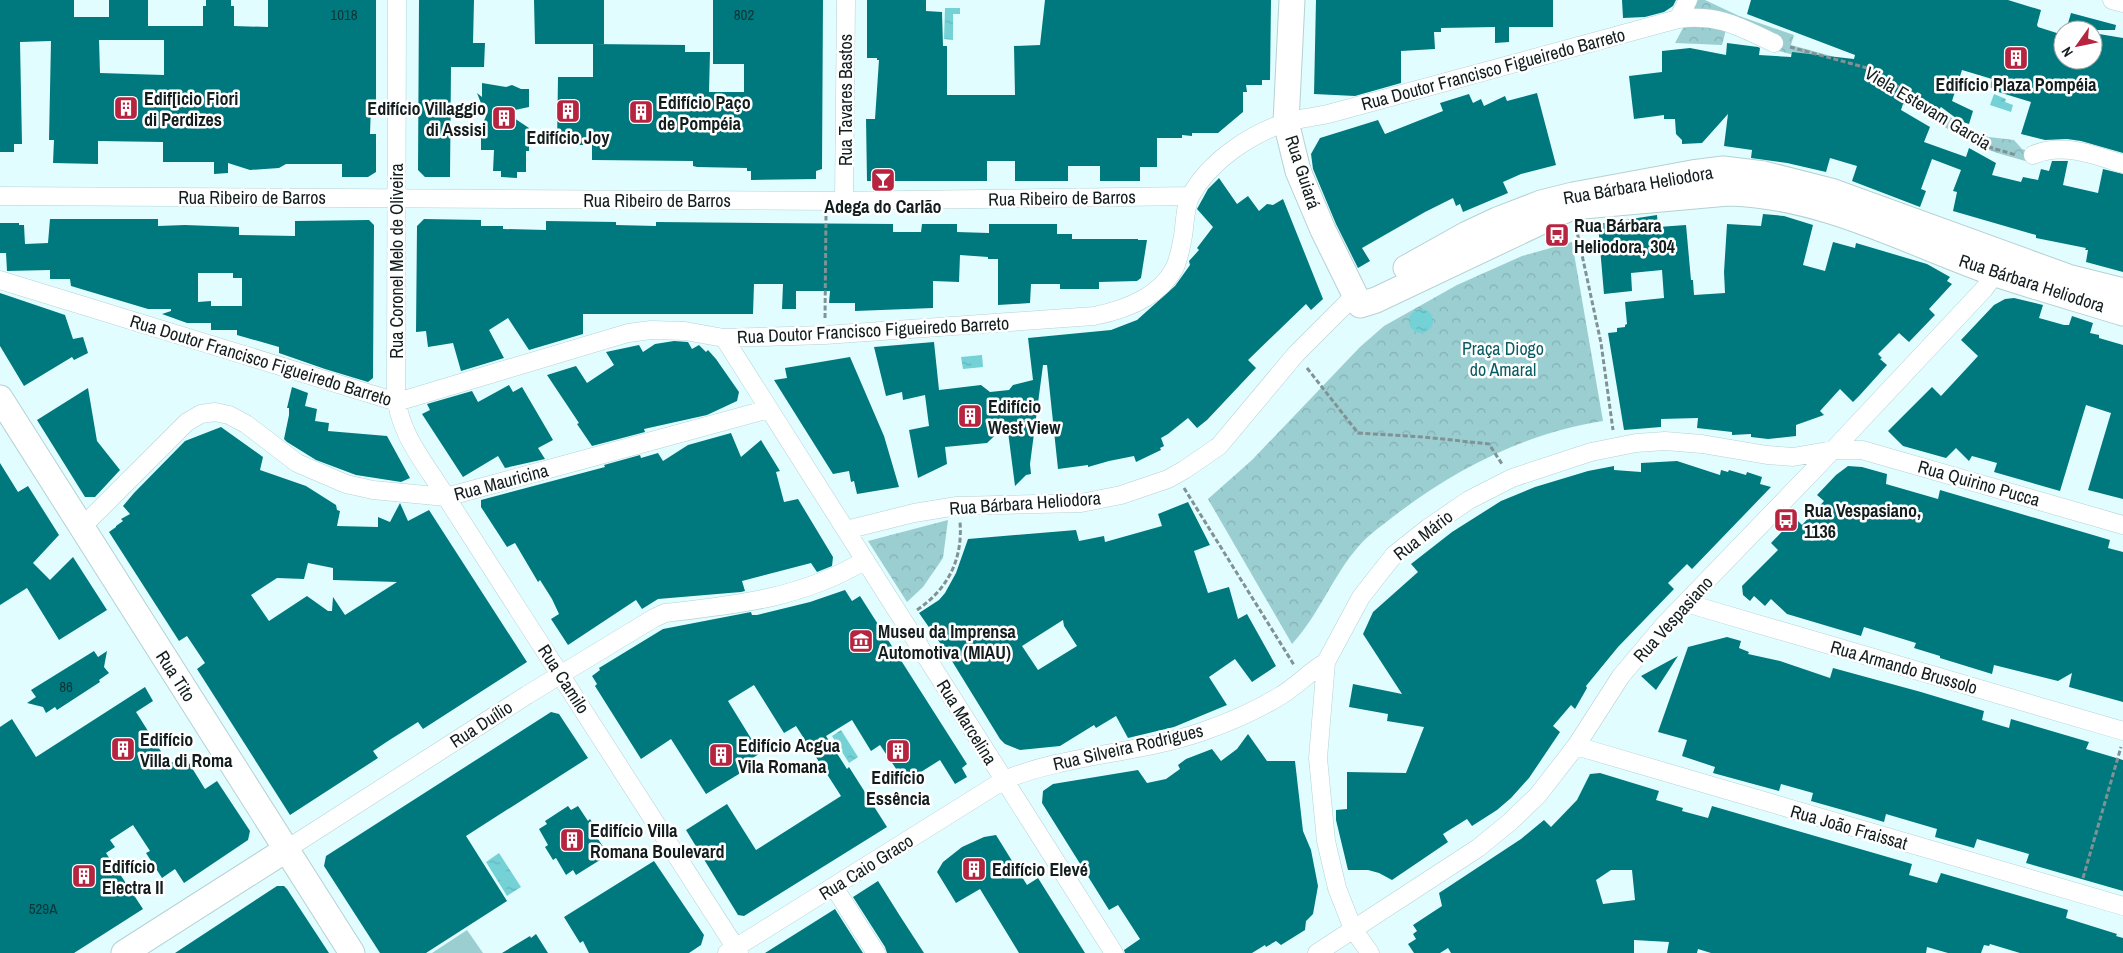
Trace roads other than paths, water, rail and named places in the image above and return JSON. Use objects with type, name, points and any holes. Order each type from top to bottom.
[{"type":"street","name":"Rua Coronel Melo de Oliveira","points":[[396,402],[397,0]]},
{"type":"street","name":"Rua Tavares Bastos","points":[[844,200],[846,0]]},
{"type":"street","name":"Rua Guiará","points":[[1292,0],[1286,122],[1298,171],[1352,303]]},
{"type":"street","points":[[1678,19],[1688,0]]},
{"type":"street","points":[[2112,0],[2123,3]]},
{"type":"street","points":[[1678,19],[1692,16],[1718,19],[1746,28],[1774,43]]},
{"type":"street","name":"Rua Doutor Francisco Figueiredo Barreto","points":[[1286,122],[1328,114],[1678,19]]},
{"type":"street","points":[[1190,196],[1226,153],[1286,122]]},
{"type":"street","points":[[2033,155],[2050,150],[2063,150],[2081,152],[2123,164]]},
{"type":"street","name":"Rua Bárbara Heliodora","points":[[846,530],[914,513],[957,506],[1081,503],[1143,489],[1176,475],[1219,446],[1296,354],[1352,303],[1467,234],[1541,203],[1573,195],[1692,173],[1723,170],[1764,174],[1831,191],[2002,265],[2123,313]]},
{"type":"street","name":"Rua Bárbara Heliodora","points":[[1352,303],[1376,300],[1572,207],[1728,193],[1750,194],[1826,209],[2002,265],[2068,277],[2123,291]]},
{"type":"street","name":"Rua Ribeiro de Barros","points":[[0,196],[844,200],[1190,196]]},
{"type":"street","name":"Rua Doutor Francisco Figueiredo Barreto","points":[[0,280],[396,402],[628,333],[651,330],[685,331],[724,338],[825,335],[1094,316],[1113,312],[1140,301],[1153,292],[1164,284],[1175,268],[1190,196]]},
{"type":"street","name":"Rua Vespasiano","points":[[1317,953],[1478,848],[1510,822],[1538,795],[1576,746],[1621,676],[1664,626],[1833,450],[2002,265]]},
{"type":"street","name":"Rua Marcelina","points":[[724,338],[1114,953]]},
{"type":"street","name":"Rua Tito","points":[[0,398],[352,953]]},
{"type":"street","name":"Rua Camilo","points":[[396,402],[407,436],[561,674],[734,951]]},
{"type":"street","name":"Rua Mauricina","points":[[81,528],[187,422],[201,414],[215,412],[228,415],[246,424],[297,462],[346,484],[372,490],[446,497],[769,409]]},
{"type":"street","name":"Rua Mário","points":[[1370,953],[1354,929],[1337,888],[1326,841],[1318,758],[1326,662],[1361,596],[1394,555],[1445,516],[1470,500],[1512,478],[1583,454],[1615,446],[1665,441],[1702,444],[1767,455],[1793,457],[1833,450]]},
{"type":"street","name":"Rua Quirino Pucca","points":[[1833,450],[1875,452],[2123,525]]},
{"type":"street","name":"Rua Duílio","points":[[124,953],[561,674],[654,618],[665,613],[743,603],[812,587],[836,577],[865,560]]},
{"type":"street","name":"Rua Armando Brussolo","points":[[1686,604],[2123,731]]},
{"type":"street","name":"Rua Silveira Rodrigues","points":[[1004,780],[1046,766],[1159,744],[1204,732],[1282,695],[1313,669],[1326,662]]},
{"type":"street","name":"Rua João Fraissat","points":[[1576,746],[2123,906]]},
{"type":"street","name":"Rua Caio Graco","points":[[734,951],[1004,780]]},
{"type":"street","points":[[834,886],[876,953]]},
{"type":"water","points":[[945,8],[960,8],[960,14],[953,14],[953,40],[944,39]]},
{"type":"water","points":[[1994,94],[2006,99],[2005,102],[2013,105],[2011,112],[1990,105]]},
{"type":"water","points":[[1421,309],[1426,310],[1432,316],[1432,326],[1426,332],[1421,333],[1416,332],[1410,326],[1409,321],[1410,316],[1416,310]]},
{"type":"water","points":[[982,355],[983,367],[963,369],[961,357]]},
{"type":"water","points":[[841,730],[858,757],[849,763],[832,736]]},
{"type":"water","points":[[499,853],[521,887],[507,896],[486,862]]},
{"type":"place","name":"Edifício Plaza Pompéia","points":[[2016,58]]},
{"type":"place","name":"Edif[icio Fiori di Perdizes","points":[[126,108]]},
{"type":"place","name":"Edifício Joy","points":[[568,111]]},
{"type":"place","name":"Edifício Paço de Pompéia","points":[[641,112]]},
{"type":"place","name":"Edifício Villaggio di Assisi","points":[[504,118]]},
{"type":"place","name":"Adega do Carlão","points":[[883,180]]},
{"type":"place","name":"Rua Bárbara Heliodora, 304","points":[[1557,235]]},
{"type":"place","name":"Edifício West View","points":[[970,416]]},
{"type":"place","name":"Rua Vespasiano, 1136","points":[[1786,520]]},
{"type":"place","name":"Museu da Imprensa Automotiva (MIAU)","points":[[861,641]]},
{"type":"place","name":"Edifício Villa di Roma","points":[[123,749]]},
{"type":"place","name":"Edifício Essência","points":[[898,751]]},
{"type":"place","name":"Edifício Acgua Vila Romana","points":[[721,755]]},
{"type":"place","name":"Edifício Villa Romana Boulevard","points":[[572,840]]},
{"type":"place","name":"Edifício Elevé","points":[[974,869]]},
{"type":"place","name":"Edifício Electra II","points":[[84,876]]},
{"type":"park label","name":"Praça Diogo do Amaral","points":[[1503,358]]}]
